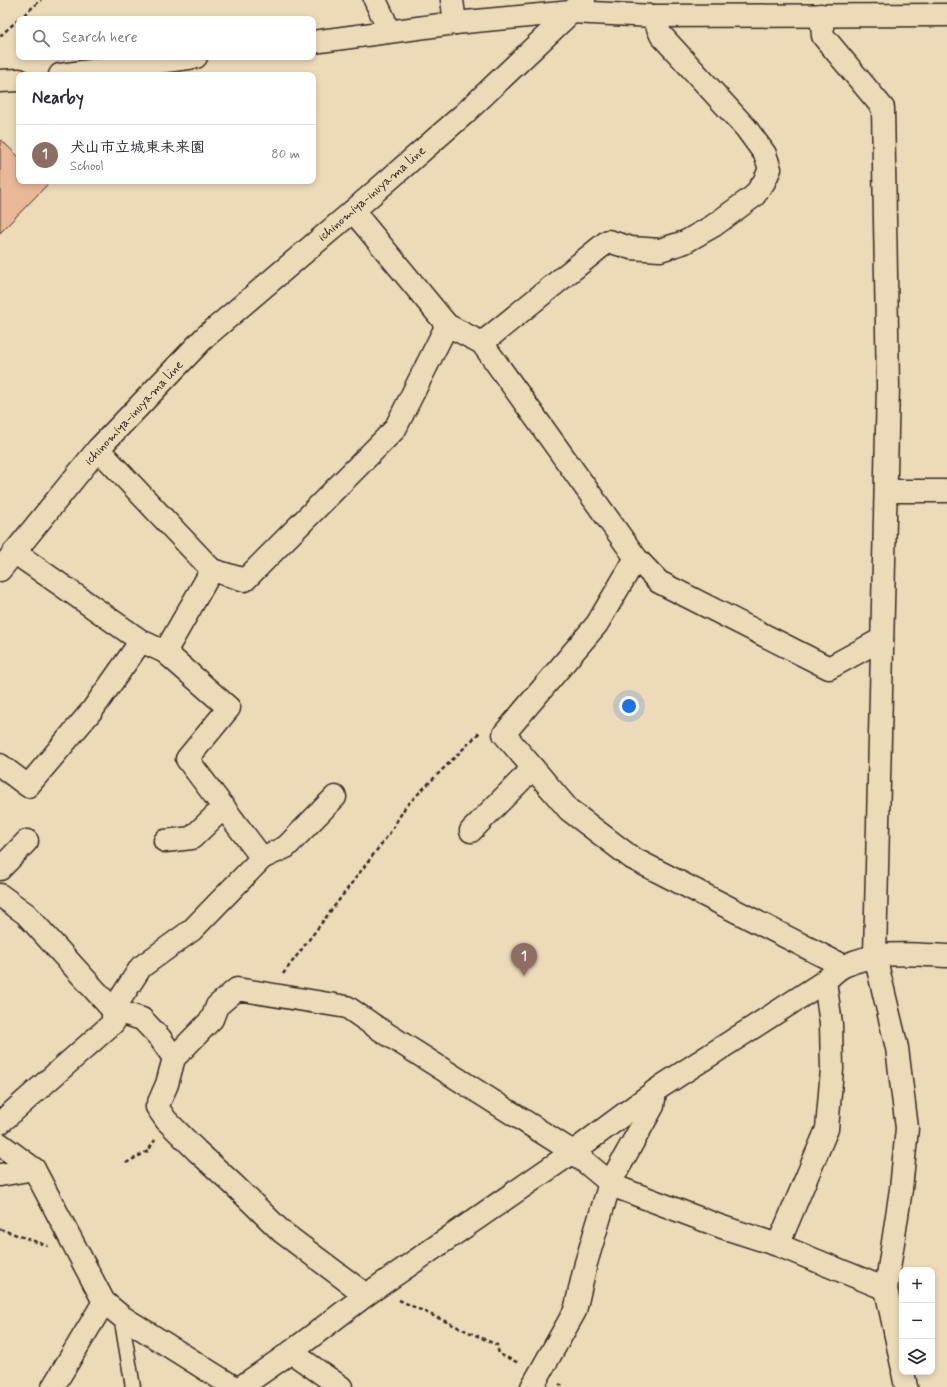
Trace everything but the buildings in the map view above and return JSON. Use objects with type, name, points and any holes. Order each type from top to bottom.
[{"type":"street","points":[[375,0],[384,19],[387,32]]},
{"type":"street","points":[[452,0],[455,23]]},
{"type":"street","points":[[316,42],[578,6],[652,16],[947,15]]},
{"type":"street","name":"ichinomiya-inuyama line","points":[[0,570],[98,449],[205,337],[464,114],[578,6]]},
{"type":"street","points":[[821,15],[823,36],[883,108],[888,386],[874,956],[897,1048],[907,1128],[886,1289],[899,1351]]},
{"type":"street","points":[[482,343],[608,241],[631,248],[660,250],[685,242],[713,226],[754,196],[764,182],[770,169],[765,154],[746,128],[661,35],[652,16]]},
{"type":"street","points":[[83,72],[173,60]]},
{"type":"street","points":[[0,82],[16,80]]},
{"type":"street","points":[[353,211],[447,324],[482,343],[636,558],[659,582],[829,668],[882,639]]},
{"type":"street","points":[[98,449],[212,570],[245,580],[395,429],[447,324]]},
{"type":"street","points":[[886,491],[947,491]]},
{"type":"street","points":[[14,552],[140,641],[165,652],[229,708],[187,758],[262,858]]},
{"type":"street","points":[[636,558],[597,624],[504,734],[569,810],[632,858],[843,966]]},
{"type":"street","points":[[165,652],[212,570]]},
{"type":"street","points":[[0,765],[28,786],[94,709],[140,641]]},
{"type":"street","points":[[471,831],[534,768]]},
{"type":"street","points":[[0,1123],[113,1023],[113,1010],[141,967],[192,930],[262,858],[286,846],[335,797]]},
{"type":"street","points":[[165,841],[192,838],[224,807]]},
{"type":"street","points":[[0,869],[27,840]]},
{"type":"street","points":[[0,896],[26,914],[113,1010],[142,1019],[160,1038],[174,1058]]},
{"type":"street","points":[[242,1387],[373,1290],[572,1152],[655,1091],[825,981],[843,966],[874,956],[894,953],[947,956]]},
{"type":"street","points":[[778,1246],[827,1129],[832,1069],[831,1024],[825,981]]},
{"type":"street","points":[[373,1290],[282,1232],[197,1151],[168,1121],[157,1107],[167,1084],[174,1058],[212,1019],[217,1006],[236,989],[347,1007],[572,1152],[614,1186],[722,1227],[778,1246],[886,1289]]},
{"type":"street","points":[[536,1380],[575,1311],[586,1263],[610,1183],[653,1106],[655,1091]]},
{"type":"street","points":[[0,1144],[34,1169],[104,1302],[121,1316],[234,1387]]},
{"type":"street","points":[[0,1174],[34,1169]]},
{"type":"street","points":[[53,1387],[104,1302]]},
{"type":"street","points":[[291,1352],[341,1387]]},
{"type":"street","points":[[904,1375],[906,1387]]},
{"type":"lane","points":[[121,1316],[133,1387]]},
{"type":"path","points":[[22,16],[41,0]]},
{"type":"path","points":[[0,36],[16,22]]},
{"type":"path","points":[[268,993],[389,834],[406,806],[487,726],[504,734]]},
{"type":"path","points":[[126,1163],[148,1151],[168,1121]]},
{"type":"path","points":[[0,1229],[82,1259]]},
{"type":"path","points":[[373,1290],[497,1345],[499,1354],[536,1380],[565,1387]]},
{"type":"place","name":"犬山市立城東未来園","points":[[524,976]]}]
